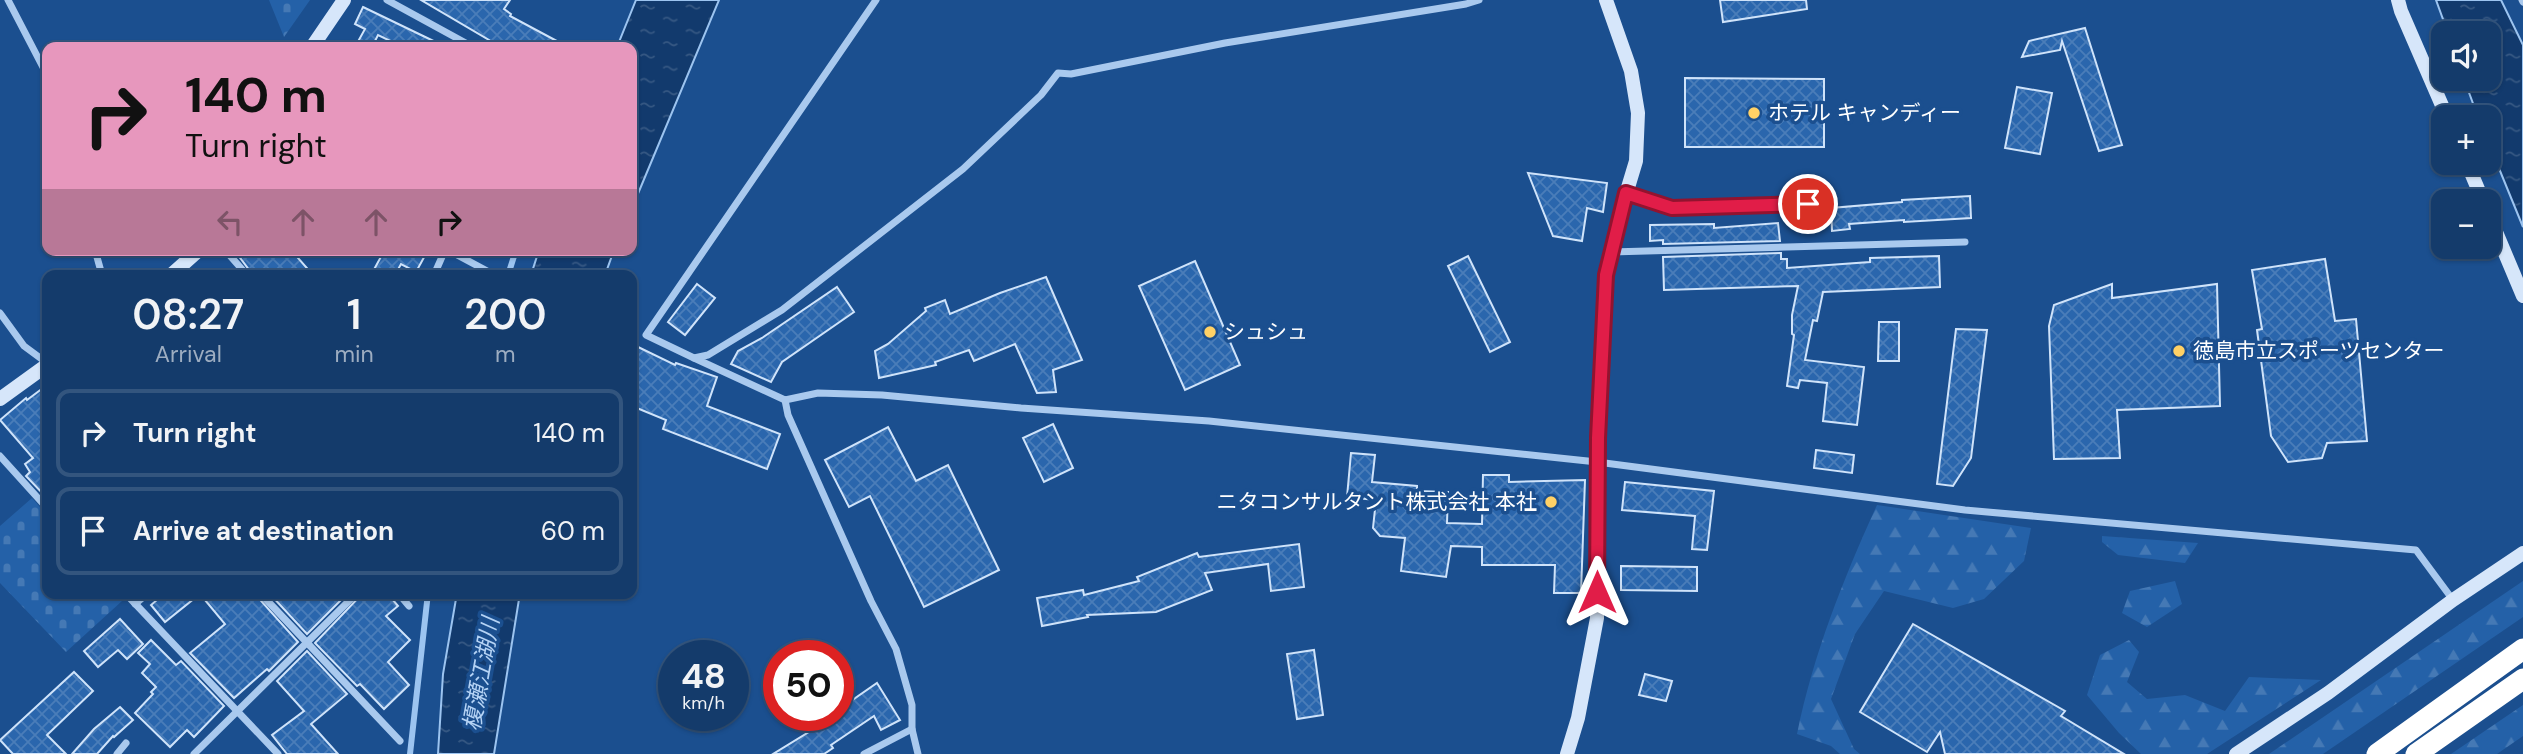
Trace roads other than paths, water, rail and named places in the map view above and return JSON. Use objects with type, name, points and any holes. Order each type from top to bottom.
[{"type":"highway","points":[[2377,754],[2523,649]]},
{"type":"highway","points":[[2416,754],[2523,679]]},
{"type":"main road","points":[[315,42],[344,0]]},
{"type":"main road","points":[[1567,754],[1578,718],[1597,618],[1597,462],[1605,288],[1611,252],[1636,161],[1638,113],[1631,71],[1606,0]]},
{"type":"main road","points":[[2398,0],[2442,105]]},
{"type":"main road","points":[[2501,244],[2523,296]]},
{"type":"main road","points":[[178,270],[194,256]]},
{"type":"main road","points":[[0,399],[42,368]]},
{"type":"main road","points":[[2236,754],[2328,693],[2453,600],[2523,553]]},
{"type":"street","points":[[8,0],[42,65]]},
{"type":"street","points":[[387,0],[464,42]]},
{"type":"street","points":[[876,0],[646,335],[785,400],[818,393],[882,395],[1209,421],[1597,462],[1965,510],[2416,550],[2453,600]]},
{"type":"street","points":[[694,358],[708,355],[782,310],[854,256],[963,169],[1041,95],[1058,73],[1071,74],[1225,43],[1479,0]]},
{"type":"street","points":[[1626,193],[1672,208],[1808,204],[1827,186]]},
{"type":"street","points":[[1611,252],[1965,242]]},
{"type":"street","points":[[230,256],[243,270]]},
{"type":"street","points":[[459,256],[485,270]]},
{"type":"street","points":[[0,313],[24,346],[42,360]]},
{"type":"street","points":[[785,400],[788,415],[865,589],[896,649],[912,705],[912,729],[918,754]]},
{"type":"street","points":[[0,456],[42,502]]},
{"type":"street","points":[[130,599],[278,754]]},
{"type":"street","points":[[135,604],[141,599]]},
{"type":"street","points":[[266,599],[400,741]]},
{"type":"street","points":[[194,754],[351,599]]},
{"type":"street","points":[[403,599],[409,606]]},
{"type":"street","points":[[864,754],[912,729]]},
{"type":"street","points":[[117,754],[126,743]]},
{"type":"water","points":[[636,0],[719,0],[637,196],[637,42],[619,42]]},
{"type":"water","points":[[2436,0],[2501,0],[2523,45],[2523,227],[2501,173],[2501,105],[2474,105],[2468,91],[2501,91],[2501,21],[2444,21]]},
{"type":"water","points":[[537,256],[612,256],[607,270],[533,270]]},
{"type":"water","name":"榎瀬江湖川","points":[[456,599],[519,599],[494,754],[438,754],[443,674]]},
{"type":"waterway","points":[[510,270],[514,256]]},
{"type":"waterway","points":[[410,754],[427,599]]},
{"type":"place","name":"ホテル キャンディー","points":[[1754,113]]},
{"type":"place","name":"シュシュ","points":[[1210,332]]},
{"type":"place","name":"徳島市立スポーツセンター","points":[[2179,351]]},
{"type":"place","name":"ニタコンサルタント株式会社 本社","points":[[1551,502]]}]
